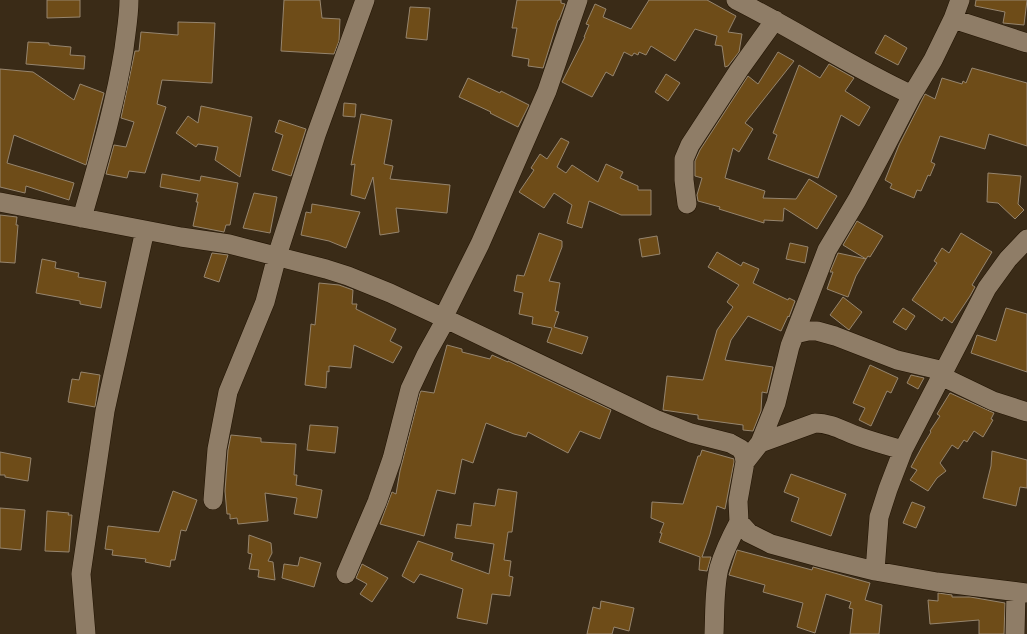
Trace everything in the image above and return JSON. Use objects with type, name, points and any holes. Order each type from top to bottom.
[{"type":"street","points":[[82,218],[107,130],[120,72],[129,13],[129,0]]},
{"type":"street","points":[[213,500],[217,449],[228,392],[265,302],[277,256],[316,135],[365,0]]},
{"type":"street","points":[[346,574],[377,502],[392,459],[410,389],[445,319],[547,91],[578,0]]},
{"type":"street","points":[[736,0],[775,20],[881,81],[912,95]]},
{"type":"street","points":[[714,634],[719,569],[727,545],[739,522],[738,501],[746,462],[760,443],[776,403],[790,346],[827,250],[882,154],[912,95],[933,60],[953,20],[960,0]]},
{"type":"street","points":[[687,204],[684,180],[684,159],[690,145],[738,70],[775,20]]},
{"type":"street","points":[[953,20],[1027,43]]},
{"type":"street","points":[[0,202],[181,237],[230,244],[348,276],[390,293],[655,419],[691,433],[730,443],[741,449],[746,462]]},
{"type":"street","points":[[86,634],[81,574],[105,411],[145,230]]},
{"type":"street","points":[[875,571],[879,517],[903,450],[987,288],[1008,259],[1027,239]]},
{"type":"street","points":[[795,334],[808,331],[817,331],[835,336],[897,360],[943,373],[993,401],[1027,412]]},
{"type":"street","points":[[760,443],[815,423],[824,423],[836,426],[859,437],[903,450]]},
{"type":"street","points":[[739,522],[749,533],[771,544],[826,559],[875,571],[937,582],[1022,593],[1015,634]]},
{"type":"building","points":[[47,0],[80,0],[80,17],[47,18]]},
{"type":"building","points":[[284,0],[320,0],[322,18],[340,19],[339,41],[334,54],[281,51]]},
{"type":"building","points":[[517,0],[561,0],[561,3],[565,4],[558,20],[543,68],[528,66],[529,59],[512,56],[517,28],[512,28]]},
{"type":"building","points":[[649,0],[707,0],[736,16],[728,32],[742,34],[739,52],[728,66],[725,67],[722,46],[715,45],[717,36],[695,29],[675,61],[651,46],[646,55],[639,52],[638,55],[634,53],[632,56],[624,52],[613,76],[606,72],[592,97],[562,82],[585,37],[589,25],[586,24],[595,4],[606,9],[603,17],[631,29]]},
{"type":"building","points":[[976,0],[1027,0],[1024,25],[1003,23],[1005,12],[975,6]]},
{"type":"building","points":[[410,7],[430,8],[427,40],[406,38]]},
{"type":"building","points":[[178,22],[215,23],[212,83],[162,80],[157,104],[166,107],[145,173],[129,171],[127,178],[106,174],[114,145],[126,147],[134,122],[121,118],[135,51],[139,51],[141,32],[178,35]]},
{"type":"building","points":[[885,35],[907,48],[898,65],[875,53]]},
{"type":"building","points":[[28,42],[49,43],[49,45],[71,47],[70,55],[85,56],[84,69],[26,64]]},
{"type":"building","points":[[778,52],[794,61],[745,123],[753,129],[739,152],[733,148],[725,178],[765,191],[763,198],[796,199],[809,179],[837,196],[817,229],[784,208],[783,221],[764,220],[764,223],[719,209],[720,207],[698,201],[697,195],[702,178],[695,176],[695,161],[700,150],[748,76],[758,84]]},
{"type":"building","points":[[829,64],[854,78],[845,91],[870,107],[859,126],[841,115],[818,178],[768,159],[777,135],[773,133],[799,65],[820,78]]},
{"type":"building","points":[[972,68],[1027,83],[1027,146],[989,134],[985,149],[940,136],[931,162],[935,164],[921,191],[917,190],[914,198],[890,188],[892,184],[885,180],[899,145],[925,94],[935,99],[942,78],[962,84],[963,81],[966,83]]},
{"type":"building","points":[[0,69],[33,72],[74,100],[80,84],[104,93],[86,165],[14,135],[7,163],[74,183],[69,200],[26,186],[25,193],[0,187]]},
{"type":"building","points":[[666,74],[680,83],[668,101],[655,92]]},
{"type":"building","points":[[468,78],[500,93],[501,91],[529,105],[518,127],[459,97]]},
{"type":"building","points":[[344,103],[356,104],[355,117],[343,116]]},
{"type":"building","points":[[201,106],[252,117],[240,177],[215,160],[218,147],[198,144],[196,147],[176,133],[188,116],[198,123]]},
{"type":"building","points":[[361,114],[392,120],[384,164],[393,166],[390,179],[450,185],[447,213],[396,208],[399,232],[380,235],[373,177],[365,199],[351,195],[355,164],[351,165]]},
{"type":"building","points":[[279,120],[306,129],[291,176],[272,170],[283,135],[275,132]]},
{"type":"building","points":[[561,138],[569,142],[557,167],[566,173],[572,165],[598,182],[606,164],[623,172],[620,178],[638,186],[638,190],[651,190],[651,215],[621,215],[589,201],[582,228],[567,223],[572,205],[554,193],[544,208],[519,192],[534,170],[531,168],[540,154],[547,159]]},
{"type":"building","points":[[988,173],[1021,176],[1018,204],[1024,210],[1015,219],[998,203],[987,202]]},
{"type":"building","points":[[162,174],[200,181],[201,176],[238,183],[230,225],[226,225],[224,232],[193,226],[198,202],[196,202],[198,194],[160,187]]},
{"type":"building","points":[[254,193],[277,197],[270,233],[243,228]]},
{"type":"building","points":[[312,204],[360,212],[346,248],[329,241],[301,235],[306,212],[311,213]]},
{"type":"building","points":[[0,215],[17,217],[16,225],[18,225],[15,263],[0,262]]},
{"type":"building","points":[[857,221],[883,236],[870,257],[868,256],[866,259],[843,245]]},
{"type":"building","points":[[539,233],[562,241],[562,247],[549,281],[560,283],[555,311],[559,312],[554,327],[588,337],[582,354],[547,342],[552,328],[532,324],[533,317],[519,314],[523,293],[514,291],[517,275],[524,276]]},
{"type":"building","points":[[961,233],[992,252],[972,285],[975,287],[970,296],[952,323],[944,317],[942,321],[912,300],[937,263],[934,261],[942,248],[949,253]]},
{"type":"building","points":[[657,236],[660,254],[642,257],[639,239]]},
{"type":"building","points":[[790,243],[808,247],[805,263],[786,259]]},
{"type":"building","points":[[717,252],[741,266],[743,262],[759,269],[753,283],[788,300],[789,298],[795,301],[789,317],[788,316],[781,331],[748,316],[731,340],[725,360],[773,367],[767,393],[762,392],[761,411],[753,431],[743,430],[743,425],[698,419],[698,415],[663,410],[667,376],[703,380],[717,330],[733,307],[727,302],[739,285],[708,267]]},
{"type":"building","points":[[212,253],[228,255],[219,282],[204,277]]},
{"type":"building","points":[[838,253],[866,259],[856,276],[848,297],[827,289],[833,272],[830,272]]},
{"type":"building","points":[[42,259],[56,262],[55,268],[79,273],[78,277],[106,282],[101,308],[80,304],[80,301],[36,293]]},
{"type":"building","points":[[319,283],[339,285],[353,290],[352,304],[357,304],[356,309],[396,329],[390,341],[402,347],[393,363],[354,345],[351,368],[329,366],[329,372],[327,371],[326,388],[305,385],[311,324],[315,325]]},
{"type":"building","points":[[843,297],[862,312],[849,330],[830,315]]},
{"type":"building","points":[[903,308],[915,316],[906,330],[893,322]]},
{"type":"building","points":[[1006,308],[1027,314],[1027,372],[971,353],[977,335],[996,341]]},
{"type":"building","points":[[447,345],[462,349],[462,352],[490,359],[492,355],[508,361],[611,410],[600,439],[580,431],[568,453],[528,432],[526,437],[486,423],[473,463],[462,459],[455,494],[437,490],[424,536],[380,524],[392,492],[396,494],[400,471],[420,393],[421,391],[434,393]]},
{"type":"building","points":[[870,365],[898,378],[891,393],[887,391],[871,426],[859,420],[865,408],[853,403]]},
{"type":"building","points":[[81,372],[100,375],[95,407],[68,402],[72,379],[79,380]]},
{"type":"building","points":[[911,375],[924,378],[918,389],[907,383]]},
{"type":"building","points":[[950,393],[994,413],[991,419],[993,420],[983,437],[974,431],[967,442],[964,440],[958,449],[952,445],[940,463],[946,471],[937,478],[928,491],[910,480],[917,470],[911,467],[931,432],[930,431],[940,416],[937,414]]},
{"type":"building","points":[[310,425],[338,427],[335,453],[307,450]]},
{"type":"building","points":[[231,435],[261,438],[261,442],[296,444],[294,475],[297,475],[296,485],[322,490],[317,518],[294,514],[297,498],[265,493],[268,521],[238,524],[237,518],[230,519],[230,514],[227,514],[225,491],[228,450]]},
{"type":"building","points":[[702,450],[734,459],[725,509],[717,506],[702,557],[711,557],[707,571],[699,570],[700,557],[659,542],[662,533],[660,533],[664,523],[651,518],[652,502],[683,504],[698,456],[700,456]]},
{"type":"building","points":[[992,451],[1027,460],[1027,488],[1020,487],[1016,506],[983,498],[991,466]]},
{"type":"building","points":[[0,452],[31,458],[28,481],[0,475]]},
{"type":"building","points":[[791,474],[846,494],[831,536],[791,521],[799,498],[784,492]]},
{"type":"building","points":[[498,489],[517,492],[512,532],[508,532],[504,560],[511,561],[509,576],[513,577],[510,596],[492,594],[487,624],[457,618],[463,589],[420,574],[414,583],[402,576],[418,541],[453,553],[451,560],[489,574],[494,544],[455,538],[457,524],[471,526],[474,503],[495,506]]},
{"type":"building","points":[[173,491],[197,500],[186,531],[181,530],[175,560],[171,560],[170,567],[145,562],[146,559],[112,555],[113,550],[105,549],[108,526],[159,532]]},
{"type":"building","points":[[912,502],[925,507],[916,528],[903,523]]},
{"type":"building","points":[[0,508],[25,510],[21,550],[0,548]]},
{"type":"building","points":[[47,511],[69,513],[68,515],[72,515],[69,552],[45,551]]},
{"type":"building","points":[[249,535],[271,543],[272,553],[268,561],[273,562],[275,580],[258,577],[259,570],[249,569],[252,554],[248,553]]},
{"type":"building","points":[[737,550],[812,570],[813,567],[870,583],[865,600],[882,605],[879,634],[850,634],[853,609],[849,608],[851,602],[826,594],[815,633],[797,627],[803,603],[763,592],[765,585],[729,575]]},
{"type":"building","points":[[300,557],[321,563],[314,587],[282,578],[284,564],[298,566]]},
{"type":"building","points":[[362,564],[388,578],[372,602],[360,594],[367,584],[356,578]]},
{"type":"building","points":[[938,593],[952,595],[952,597],[970,597],[1005,603],[1004,634],[979,634],[979,620],[930,624],[928,600],[938,601]]},
{"type":"building","points":[[601,601],[634,608],[629,631],[614,627],[612,634],[587,634],[593,607],[600,609]]}]
